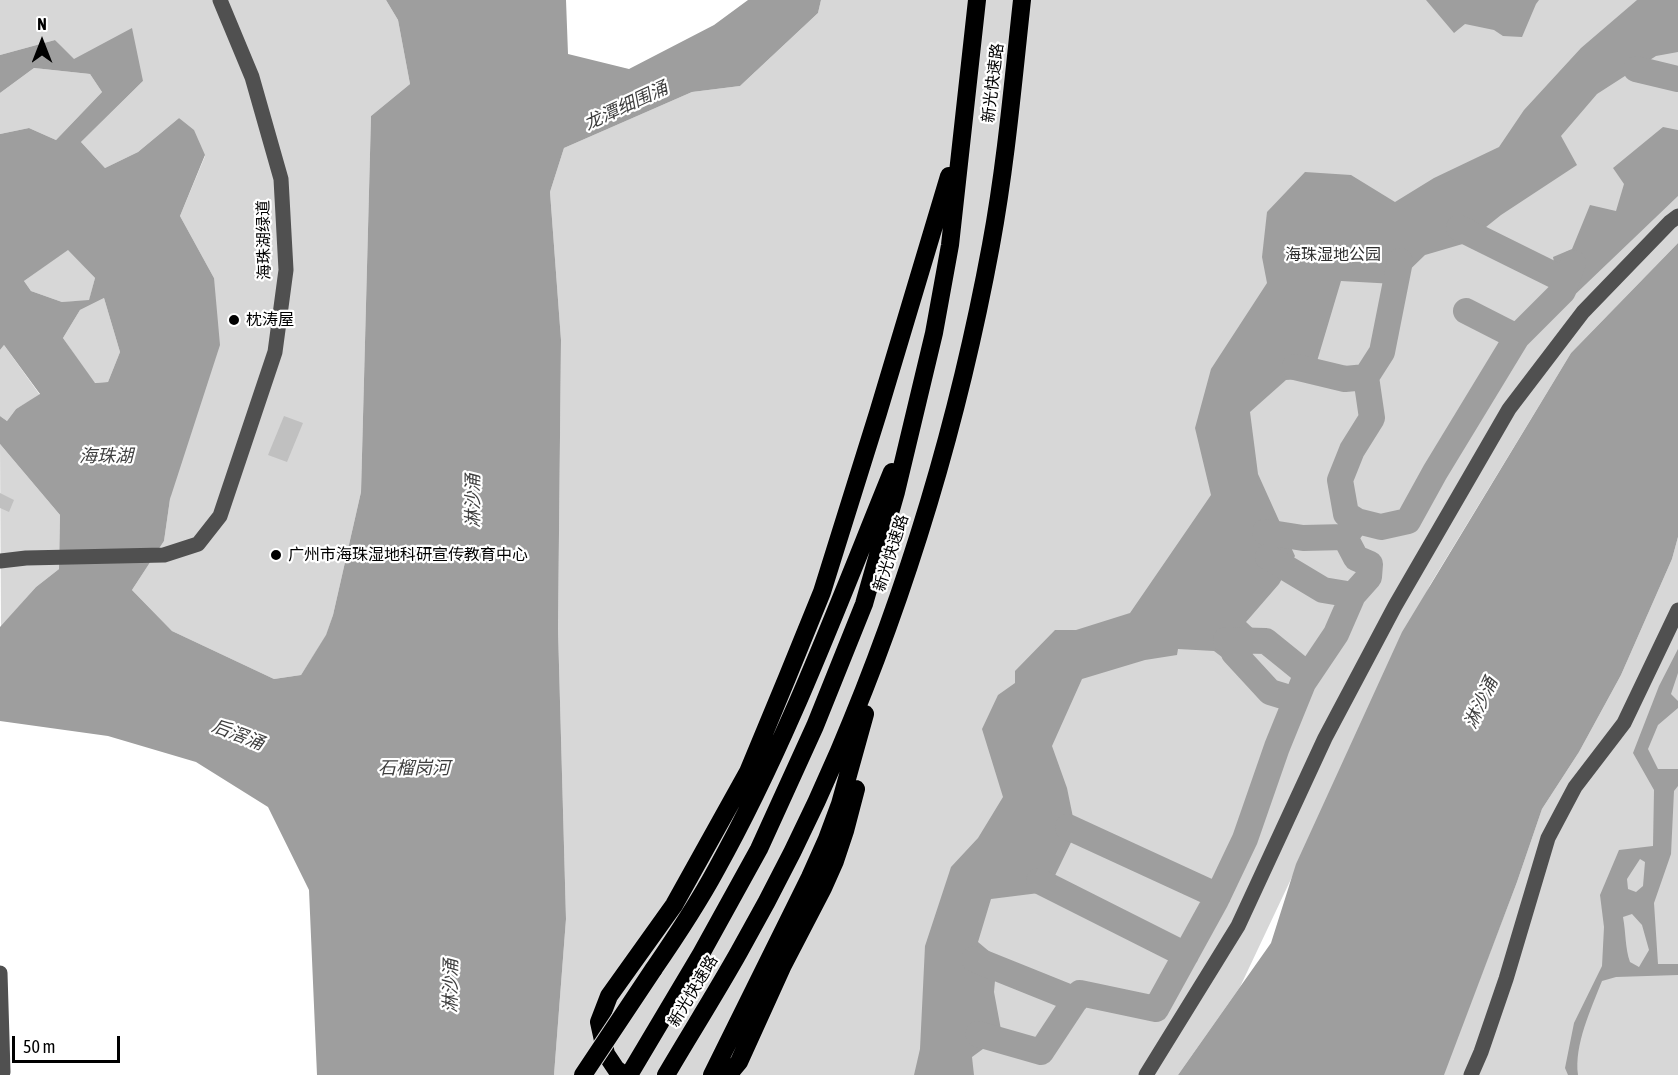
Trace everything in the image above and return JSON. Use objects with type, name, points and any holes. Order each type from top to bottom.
[{"type":"highway","name":"新光快速路","points":[[629,1075],[673,1003],[759,849],[815,726],[864,604],[896,492],[934,333],[950,245],[977,0]]},
{"type":"highway","name":"新光快速路","points":[[666,1075],[740,951],[807,821],[843,742],[888,626],[942,461],[979,307],[1003,166],[1022,0]]},
{"type":"highway","points":[[624,1075],[616,1069],[606,1054],[599,1022],[609,996],[674,905],[748,772],[787,678],[822,592],[963,132]]},
{"type":"highway","points":[[583,1075],[678,934],[715,872],[768,767],[813,667],[917,410]]},
{"type":"highway","points":[[712,1075],[827,839],[848,776],[888,626]]},
{"type":"highway","points":[[728,1075],[739,1062],[783,965],[835,861],[854,796],[888,626]]},
{"type":"street","name":"海珠湖绿道","points":[[0,561],[26,558],[164,555],[198,544],[220,516],[275,352],[286,270],[281,179],[252,77],[220,0]]},
{"type":"street","points":[[1146,1075],[1238,926],[1325,738],[1395,606],[1509,409],[1583,312],[1678,216]]},
{"type":"street","points":[[1472,1075],[1506,979],[1548,838],[1575,787],[1624,723],[1678,610]]},
{"type":"street","points":[[0,973],[3,1072],[1,1075]]},
{"type":"green space","points":[[0,0],[386,0],[398,20],[410,84],[371,116],[361,492],[333,615],[326,636],[301,675],[274,679],[172,631],[132,590],[164,541],[170,499],[214,278],[180,216],[205,156],[179,118],[138,152],[105,168],[81,142],[143,81],[73,60],[55,40],[0,55]]},
{"type":"green space","name":"海珠湿地公园","points":[[821,0],[1678,0],[1678,243],[1571,353],[1430,585],[1240,987],[1178,1075],[554,1075],[566,919],[558,629],[561,340],[550,192],[564,148],[692,92],[740,86],[818,13]]},
{"type":"green space","points":[[34,68],[90,74],[102,92],[56,140],[29,128],[0,134],[0,93]]},
{"type":"green space","points":[[68,249],[95,278],[89,301],[62,302],[31,291],[24,281]]},
{"type":"green space","points":[[104,298],[120,352],[108,382],[94,383],[63,338],[80,310]]},
{"type":"green space","points":[[4,345],[40,395],[16,409],[7,421],[0,416],[0,350]]},
{"type":"green space","points":[[0,444],[60,515],[59,569],[36,587],[1,627]]},
{"type":"green space","points":[[1678,537],[1678,1075],[1443,1075],[1517,882],[1542,809],[1579,752],[1621,675],[1672,559]]},
{"type":"water","name":"石榴岗河","points":[[386,0],[566,0],[568,54],[629,69],[714,25],[748,0],[821,0],[818,13],[740,86],[692,92],[564,148],[550,192],[561,340],[558,629],[566,919],[554,1075],[317,1075],[309,890],[268,807],[196,762],[108,736],[0,721],[0,627],[36,587],[59,569],[60,515],[0,444],[0,416],[7,421],[16,409],[40,394],[4,345],[0,350],[0,134],[29,128],[56,140],[102,92],[90,74],[34,68],[0,93],[0,55],[55,40],[74,59],[132,28],[143,81],[81,142],[105,168],[138,152],[179,118],[194,130],[205,155],[180,216],[214,278],[220,345],[170,499],[164,541],[132,590],[172,631],[274,679],[301,675],[326,635],[333,615],[361,492],[371,116],[410,84],[398,20]],"holes":[[[68,250],[95,278],[89,300],[62,302],[31,291],[24,281]],[[104,298],[120,352],[108,382],[95,383],[63,338],[80,310]]]},
{"type":"water","points":[[1426,0],[1539,0],[1522,37],[1503,36],[1494,30],[1465,24],[1454,33]]},
{"type":"water","points":[[1637,0],[1678,0],[1678,52],[1656,56],[1597,94],[1561,136],[1577,165],[1501,215],[1466,243],[1425,255],[1395,284],[1341,281],[1312,378],[1286,380],[1250,412],[1258,474],[1295,556],[1279,584],[1246,622],[1261,636],[1243,673],[1214,651],[1178,649],[1177,655],[1145,660],[1082,679],[1052,746],[1067,788],[1076,832],[1047,892],[991,899],[978,942],[997,958],[994,992],[1002,1035],[972,1057],[974,1075],[914,1075],[920,1049],[925,946],[951,867],[978,838],[1003,797],[982,729],[998,695],[1015,683],[1015,671],[1055,630],[1076,630],[1130,613],[1211,495],[1195,428],[1211,369],[1267,283],[1262,257],[1267,212],[1305,172],[1351,175],[1395,202],[1434,178],[1499,147],[1524,110],[1581,48]]},
{"type":"water","points":[[1663,127],[1678,130],[1678,196],[1563,306],[1553,257],[1572,249],[1590,205],[1616,211],[1624,184],[1613,168]]},
{"type":"water","name":"淋沙涌","points":[[1678,243],[1678,537],[1672,559],[1621,675],[1579,752],[1542,809],[1444,1075],[1178,1075],[1271,943],[1296,864],[1402,632],[1571,353]]},
{"type":"water","points":[[1678,649],[1678,673],[1671,694],[1678,701],[1678,708],[1658,725],[1648,749],[1658,769],[1678,769],[1678,786],[1674,791],[1671,854],[1654,903],[1658,964],[1678,964],[1678,975],[1616,977],[1602,981],[1581,1039],[1577,1063],[1578,1075],[1568,1075],[1565,1068],[1574,1023],[1602,966],[1604,927],[1600,895],[1619,850],[1653,846],[1654,790],[1633,753],[1659,686]],"holes":[[[1640,859],[1645,862],[1643,886],[1636,892],[1628,889],[1627,879]],[[1632,914],[1642,925],[1649,950],[1639,967],[1630,962],[1626,946],[1623,917]]]},
{"type":"building","points":[[284,416],[303,423],[287,462],[268,455]]},
{"type":"building","points":[[0,493],[14,500],[9,512],[0,508]]},
{"type":"waterway","points":[[1636,69],[1678,79]]},
{"type":"waterway","points":[[1459,228],[1566,281]]},
{"type":"waterway","points":[[1357,521],[1346,514],[1340,480],[1352,450],[1372,418],[1366,377],[1382,352],[1400,261]]},
{"type":"waterway","points":[[978,1034],[1041,1052],[1080,993],[1156,1009],[1216,900],[1245,839],[1277,747],[1303,683],[1336,634],[1353,595],[1369,577],[1370,564],[1356,558],[1345,537],[1357,521],[1381,527],[1408,521],[1517,337],[1563,291],[1573,263]]},
{"type":"waterway","points":[[1466,311],[1517,337]]},
{"type":"waterway","points":[[1295,367],[1345,379],[1366,377]]},
{"type":"waterway","points":[[1265,532],[1303,538],[1345,537]]},
{"type":"waterway","points":[[1268,557],[1323,590],[1353,595]]},
{"type":"waterway","points":[[1226,640],[1266,641],[1308,675]]},
{"type":"waterway","points":[[1234,653],[1270,692],[1296,700]]},
{"type":"waterway","points":[[1068,827],[1218,896]]},
{"type":"waterway","points":[[1039,881],[1186,955]]},
{"type":"waterway","points":[[974,959],[1076,1000]]},
{"type":"place","name":"枕涛屋","points":[[234,320]]},
{"type":"place","name":"广州市海珠湿地科研宣传教育中心","points":[[276,555]]},
{"type":"water label","name":"龙潭细围涌","points":[[626,106]]},
{"type":"water label","name":"海珠湖","points":[[106,456]]},
{"type":"water label","name":"后滘涌","points":[[238,735]]}]
